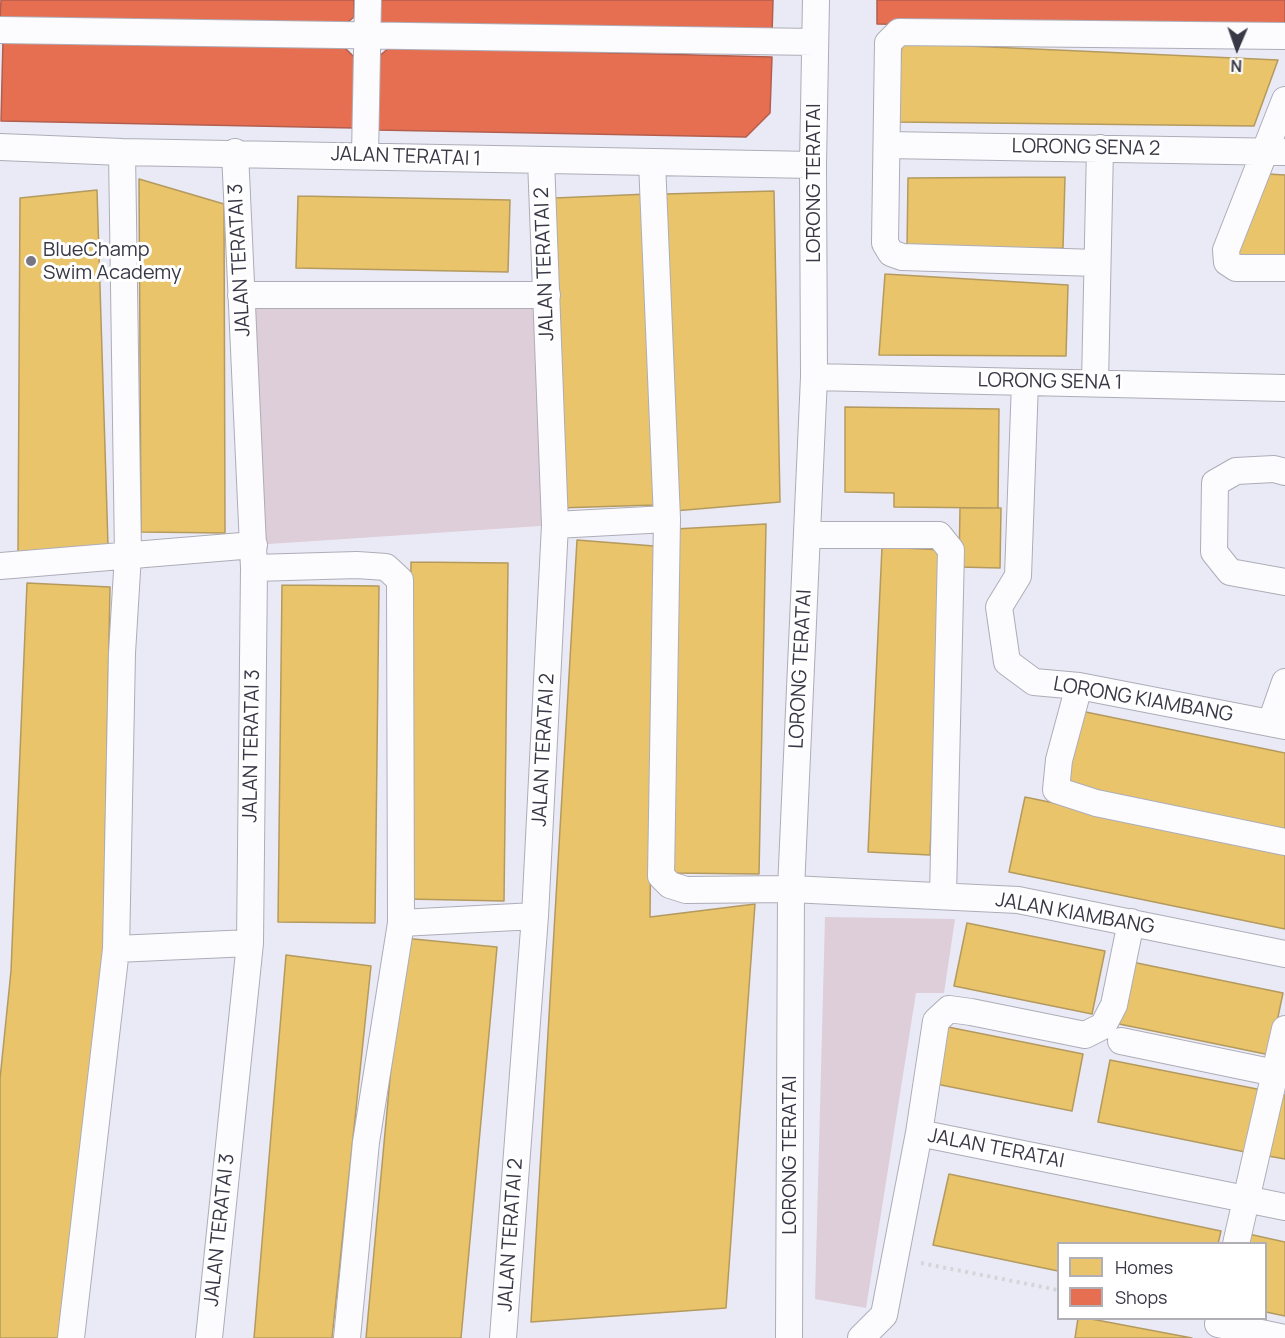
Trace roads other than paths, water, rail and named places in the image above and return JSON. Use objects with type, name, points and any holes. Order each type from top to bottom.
[{"type":"street","points":[[365,156],[368,0]]},
{"type":"street","name":"LORONG TERATAI","points":[[789,1338],[791,889],[814,377],[813,165],[816,0]]},
{"type":"street","points":[[0,30],[815,42]]},
{"type":"street","points":[[1097,263],[902,257],[891,254],[885,243],[888,43],[899,32],[1285,36]]},
{"type":"street","points":[[1285,100],[1276,152],[1226,250],[1227,262],[1236,268],[1285,268]]},
{"type":"street","name":"LORONG SENA 2","points":[[887,145],[1276,152]]},
{"type":"street","name":"JALAN TERATAI 1","points":[[0,147],[122,152],[235,152],[813,165]]},
{"type":"street","points":[[1095,383],[1100,148]]},
{"type":"street","points":[[71,1338],[116,949],[122,653],[128,555],[122,152]]},
{"type":"street","name":"JALAN TERATAI 3","points":[[209,1338],[250,943],[254,557],[235,152]]},
{"type":"street","name":"JALAN TERATAI 2","points":[[503,1338],[535,916],[555,525],[542,160]]},
{"type":"street","points":[[555,525],[667,519],[652,162]]},
{"type":"street","points":[[241,295],[547,296]]},
{"type":"street","name":"LORONG SENA 1","points":[[814,377],[1095,383],[1283,382]]},
{"type":"street","name":"LORONG KIAMBANG","points":[[1025,382],[1018,576],[999,607],[1007,662],[1034,682],[1079,686],[1278,724]]},
{"type":"street","points":[[1285,472],[1274,469],[1236,471],[1215,483],[1214,552],[1230,572],[1285,582]]},
{"type":"street","name":"JALAN KIAMBANG","points":[[667,519],[661,876],[670,885],[686,890],[791,889],[1018,900],[1285,954]]},
{"type":"street","points":[[807,535],[939,535],[951,550],[943,896]]},
{"type":"street","points":[[0,567],[128,555],[254,557],[386,567],[400,580],[401,923],[366,1142],[347,1338]]},
{"type":"street","points":[[1278,724],[1285,682]]},
{"type":"street","points":[[1079,686],[1059,760],[1056,790],[1096,803],[1285,842]]},
{"type":"street","points":[[401,923],[535,916]]},
{"type":"street","points":[[919,1133],[936,1021],[949,1010],[971,1012],[1085,1035],[1103,1026],[1114,1005],[1131,922]]},
{"type":"street","points":[[116,949],[250,943]]},
{"type":"street","points":[[1236,1242],[1245,1200],[1280,1074],[1285,1029]]},
{"type":"street","points":[[1121,1041],[1280,1074]]},
{"type":"street","name":"JALAN TERATAI","points":[[861,1338],[884,1315],[919,1133],[1285,1207]]},
{"type":"street","points":[[1219,1320],[1218,1324],[1285,1338]]},
{"type":"place","name":"BlueChamp Swim Academy","points":[[31,261]]}]
